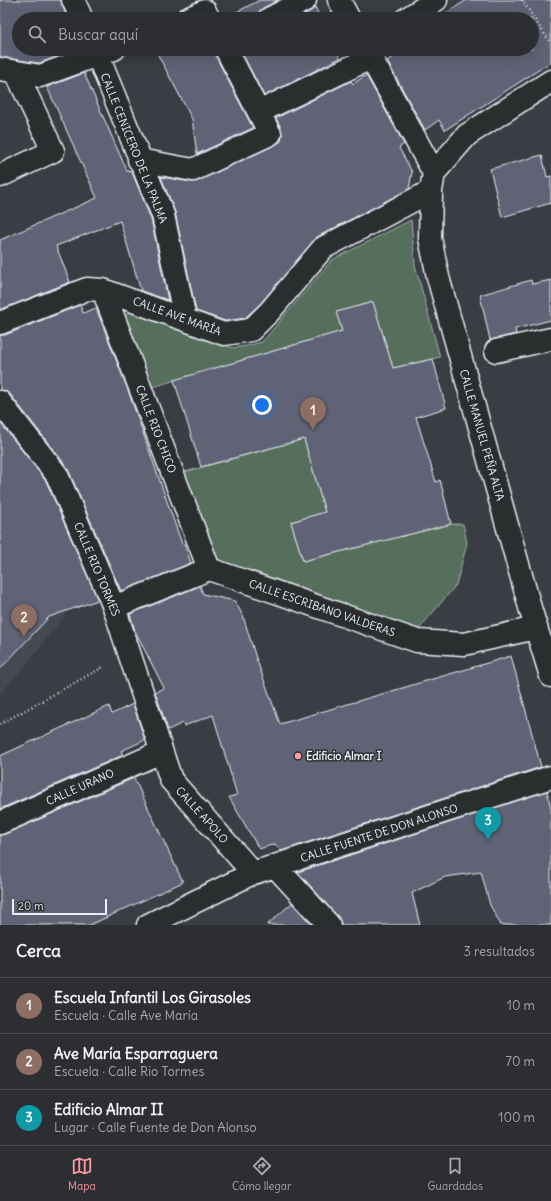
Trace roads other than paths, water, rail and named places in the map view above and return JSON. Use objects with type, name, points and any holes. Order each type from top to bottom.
[{"type":"street","points":[[73,0],[79,12]]},
{"type":"street","points":[[282,12],[305,0]]},
{"type":"street","points":[[339,0],[345,12]]},
{"type":"street","points":[[417,12],[436,0]]},
{"type":"street","points":[[8,71],[40,76],[90,56]]},
{"type":"street","name":"CALLE CENICERO DE LA PALMA","points":[[104,56],[139,160],[163,215],[185,319]]},
{"type":"street","points":[[139,160],[193,170],[270,134],[230,56]]},
{"type":"street","points":[[259,112],[364,56]]},
{"type":"street","points":[[369,56],[433,182],[466,135],[551,81]]},
{"type":"street","points":[[0,176],[53,151],[8,71]]},
{"type":"street","name":"CALLE AVE MARÍA","points":[[0,323],[87,289],[103,290],[224,334],[251,330],[270,311],[323,248],[433,182]]},
{"type":"street","name":"CALLE MANUEL PEÑA ALTA","points":[[433,182],[430,238],[438,277],[536,628],[551,676]]},
{"type":"street","name":"CALLE RIO CHICO","points":[[103,290],[209,569]]},
{"type":"street","points":[[496,351],[551,339]]},
{"type":"street","name":"CALLE RIO TORMES","points":[[0,402],[58,475],[114,607],[161,752]]},
{"type":"street","points":[[114,607],[209,569]]},
{"type":"street","name":"CALLE ESCRIBANO VALDERAS","points":[[209,569],[417,640],[464,644],[536,628]]},
{"type":"street","name":"CALLE URANO","points":[[0,822],[161,752]]},
{"type":"street","name":"CALLE APOLO","points":[[161,752],[171,780],[253,873]]},
{"type":"street","name":"CALLE FUENTE DE DON ALONSO","points":[[148,925],[253,873],[551,777]]},
{"type":"street","points":[[275,866],[329,925]]},
{"type":"place","name":"Escuela Infantil Los Girasoles","points":[[313,430]]},
{"type":"place","name":"Ave María Esparraguera","points":[[24,637]]},
{"type":"place","name":"Edificio Almar I","points":[[298,756]]},
{"type":"place","name":"Edificio Almar II","points":[[488,840]]}]
